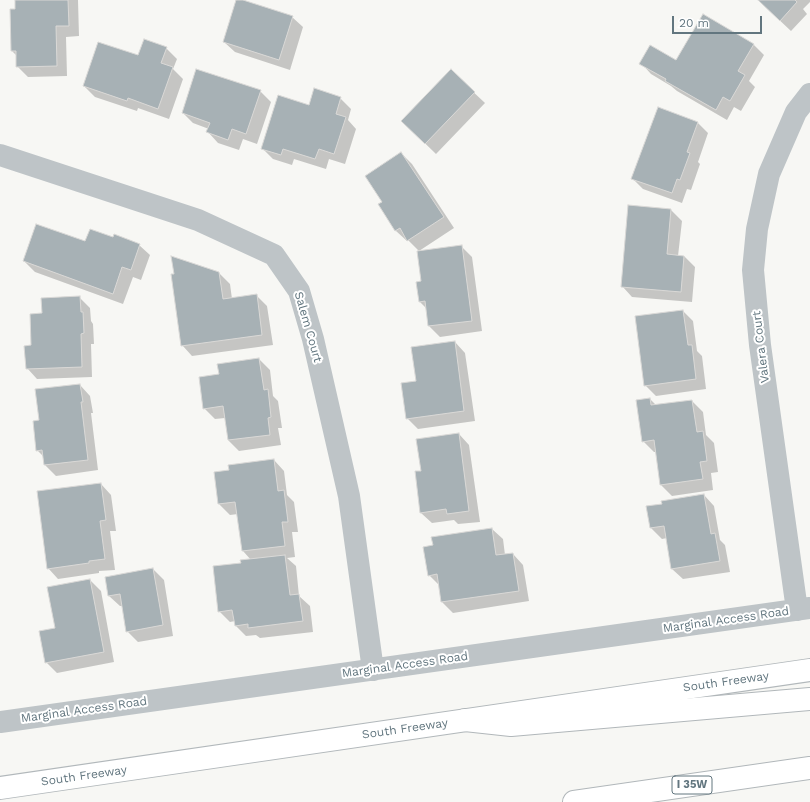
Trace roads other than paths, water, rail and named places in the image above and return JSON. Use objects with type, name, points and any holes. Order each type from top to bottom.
[{"type":"main road","name":"South Freeway","points":[[0,788],[810,670]]},
{"type":"main road","points":[[465,720],[512,725],[810,699]]},
{"type":"main road","name":"I 35W","points":[[574,802],[810,768]]},
{"type":"street","name":"Valera Court","points":[[804,609],[760,345],[753,270],[758,229],[769,174],[796,112],[810,94]]},
{"type":"street","name":"Salem Court","points":[[0,155],[198,220],[274,255],[299,291],[314,346],[349,496],[373,670]]},
{"type":"street","name":"Marginal Access Road","points":[[0,722],[804,609]]}]
